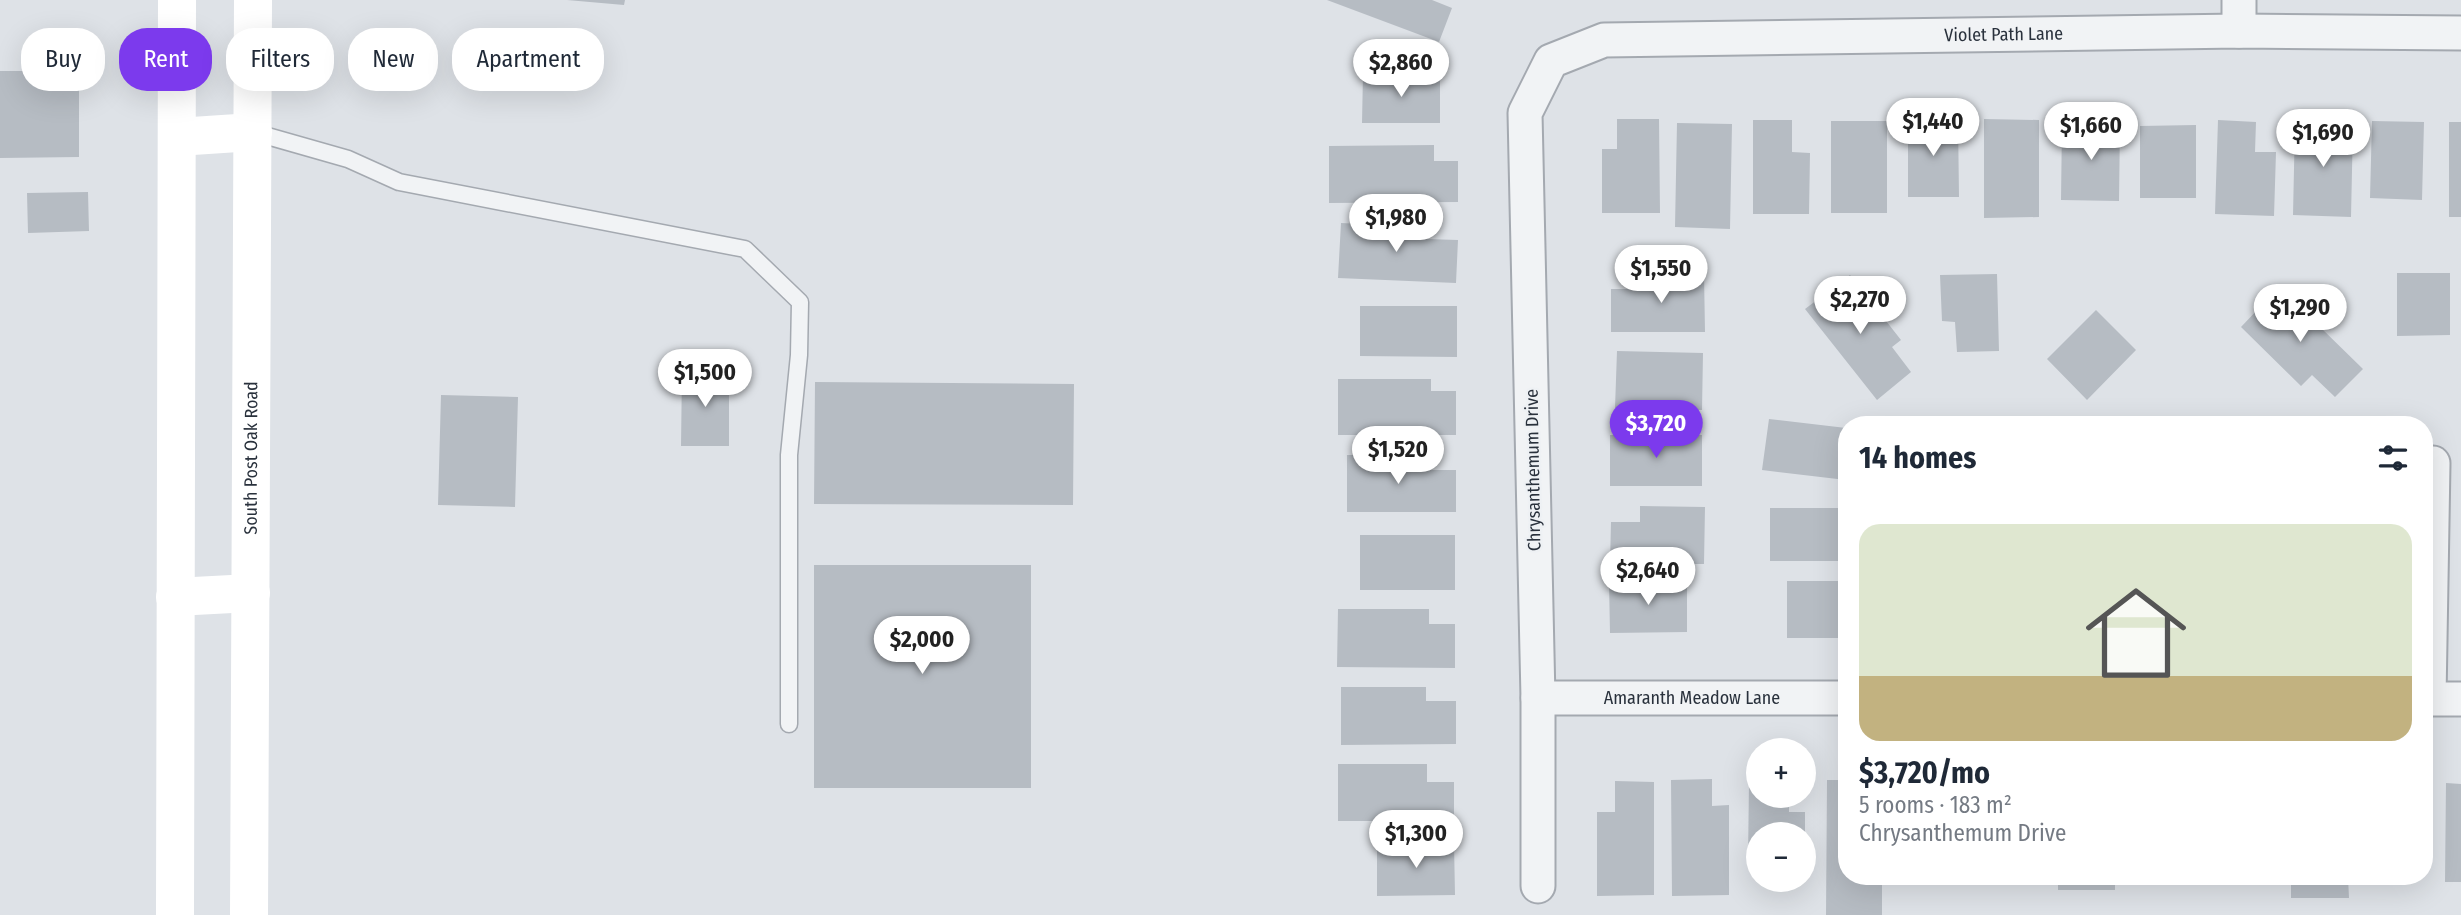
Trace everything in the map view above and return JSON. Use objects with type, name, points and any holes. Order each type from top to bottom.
[{"type":"main road","points":[[175,915],[177,0]]},
{"type":"main road","name":"South Post Oak Road","points":[[249,915],[253,0]]},
{"type":"main road","points":[[177,137],[253,132]]},
{"type":"main road","points":[[175,597],[251,593]]},
{"type":"street","name":"Violet Path Lane","points":[[1551,61],[1604,40],[2239,16],[2461,33]]},
{"type":"street","name":"Chrysanthemum Drive","points":[[1538,886],[1538,698],[1525,113],[1551,61]]},
{"type":"street","points":[[2433,463],[2438,699]]},
{"type":"street","name":"Amaranth Meadow Lane","points":[[1538,698],[1838,698]]},
{"type":"lane","points":[[253,132],[348,159],[399,183],[745,249],[800,302],[799,355],[789,455],[789,724]]},
{"type":"building","points":[[567,0],[625,0],[624,5]]},
{"type":"building","points":[[1327,0],[1432,0],[1452,8],[1439,42]]},
{"type":"building","points":[[0,71],[21,71],[21,91],[79,91],[79,157],[0,158]]},
{"type":"building","points":[[1363,74],[1440,74],[1440,123],[1362,123]]},
{"type":"building","points":[[1617,119],[1659,119],[1660,213],[1602,213],[1602,149],[1617,149]]},
{"type":"building","points":[[1908,119],[1958,120],[1959,197],[1908,197]]},
{"type":"building","points":[[1984,119],[2039,120],[2039,217],[1984,218]]},
{"type":"building","points":[[1753,120],[1792,120],[1792,152],[1810,153],[1809,214],[1753,214]]},
{"type":"building","points":[[2218,120],[2256,122],[2255,152],[2276,152],[2274,216],[2215,214]]},
{"type":"building","points":[[1831,121],[1887,121],[1887,213],[1831,213]]},
{"type":"building","points":[[2372,121],[2424,122],[2422,200],[2370,198]]},
{"type":"building","points":[[2295,122],[2353,124],[2351,217],[2293,215]]},
{"type":"building","points":[[2449,122],[2461,122],[2461,217],[2449,217]]},
{"type":"building","points":[[1677,123],[1732,124],[1730,229],[1675,227]]},
{"type":"building","points":[[2062,124],[2120,124],[2119,201],[2061,200]]},
{"type":"building","points":[[2196,125],[2196,198],[2140,198],[2140,126]]},
{"type":"building","points":[[1434,145],[1434,161],[1458,161],[1458,202],[1329,203],[1329,146]]},
{"type":"building","points":[[88,192],[89,231],[28,233],[27,193]]},
{"type":"building","points":[[1341,223],[1427,227],[1426,239],[1458,240],[1456,283],[1338,278]]},
{"type":"building","points":[[2397,273],[2450,273],[2450,335],[2397,336]]},
{"type":"building","points":[[1640,274],[1704,274],[1705,332],[1611,332],[1611,289],[1640,289]]},
{"type":"building","points":[[1997,274],[1999,351],[1957,352],[1955,322],[1942,321],[1940,275]]},
{"type":"building","points":[[1850,275],[1901,340],[1892,347],[1911,372],[1877,400],[1805,309]]},
{"type":"building","points":[[2279,287],[2363,369],[2335,397],[2312,375],[2301,386],[2241,327]]},
{"type":"building","points":[[1360,306],[1457,306],[1457,357],[1360,356]]},
{"type":"building","points":[[2096,310],[2136,350],[2087,400],[2047,359]]},
{"type":"building","points":[[1617,351],[1703,353],[1702,410],[1615,408]]},
{"type":"building","points":[[682,371],[729,371],[729,446],[681,446]]},
{"type":"building","points":[[1338,379],[1431,379],[1431,391],[1456,391],[1456,435],[1338,435]]},
{"type":"building","points":[[815,382],[1074,384],[1073,505],[814,504]]},
{"type":"building","points":[[441,395],[518,397],[515,507],[438,505]]},
{"type":"building","points":[[1769,419],[1838,427],[1838,479],[1762,470]]},
{"type":"building","points":[[1610,435],[1702,435],[1702,486],[1610,486]]},
{"type":"building","points":[[1347,455],[1419,455],[1419,470],[1456,470],[1456,512],[1347,512]]},
{"type":"building","points":[[1640,506],[1705,507],[1704,564],[1610,564],[1611,522],[1640,522]]},
{"type":"building","points":[[1770,508],[1838,508],[1838,561],[1770,561]]},
{"type":"building","points":[[1360,535],[1455,535],[1455,590],[1360,590]]},
{"type":"building","points":[[814,565],[1031,565],[1031,788],[814,788]]},
{"type":"building","points":[[1687,581],[1687,632],[1610,633],[1609,582]]},
{"type":"building","points":[[1787,581],[1838,581],[1838,638],[1787,638]]},
{"type":"building","points":[[1338,609],[1429,609],[1429,624],[1455,624],[1455,668],[1337,667]]},
{"type":"building","points":[[1341,687],[1426,687],[1426,701],[1456,701],[1456,744],[1341,745]]},
{"type":"building","points":[[1338,764],[1427,764],[1427,782],[1454,782],[1454,821],[1338,821]]},
{"type":"building","points":[[1712,779],[1712,806],[1729,805],[1729,895],[1672,896],[1671,780]]},
{"type":"building","points":[[1827,780],[1838,780],[1838,885],[1882,885],[1882,915],[1826,915]]},
{"type":"building","points":[[1615,781],[1654,782],[1654,895],[1597,896],[1597,812],[1615,812]]},
{"type":"building","points":[[2446,783],[2461,784],[2461,882],[2445,882]]},
{"type":"building","points":[[1749,808],[1789,808],[1789,812],[1805,812],[1805,822],[1748,822]]},
{"type":"building","points":[[1454,844],[1455,895],[1377,896],[1377,845]]},
{"type":"building","points":[[2058,885],[2115,885],[2115,890],[2058,890]]},
{"type":"building","points":[[2291,885],[2348,885],[2349,898],[2291,898]]}]
